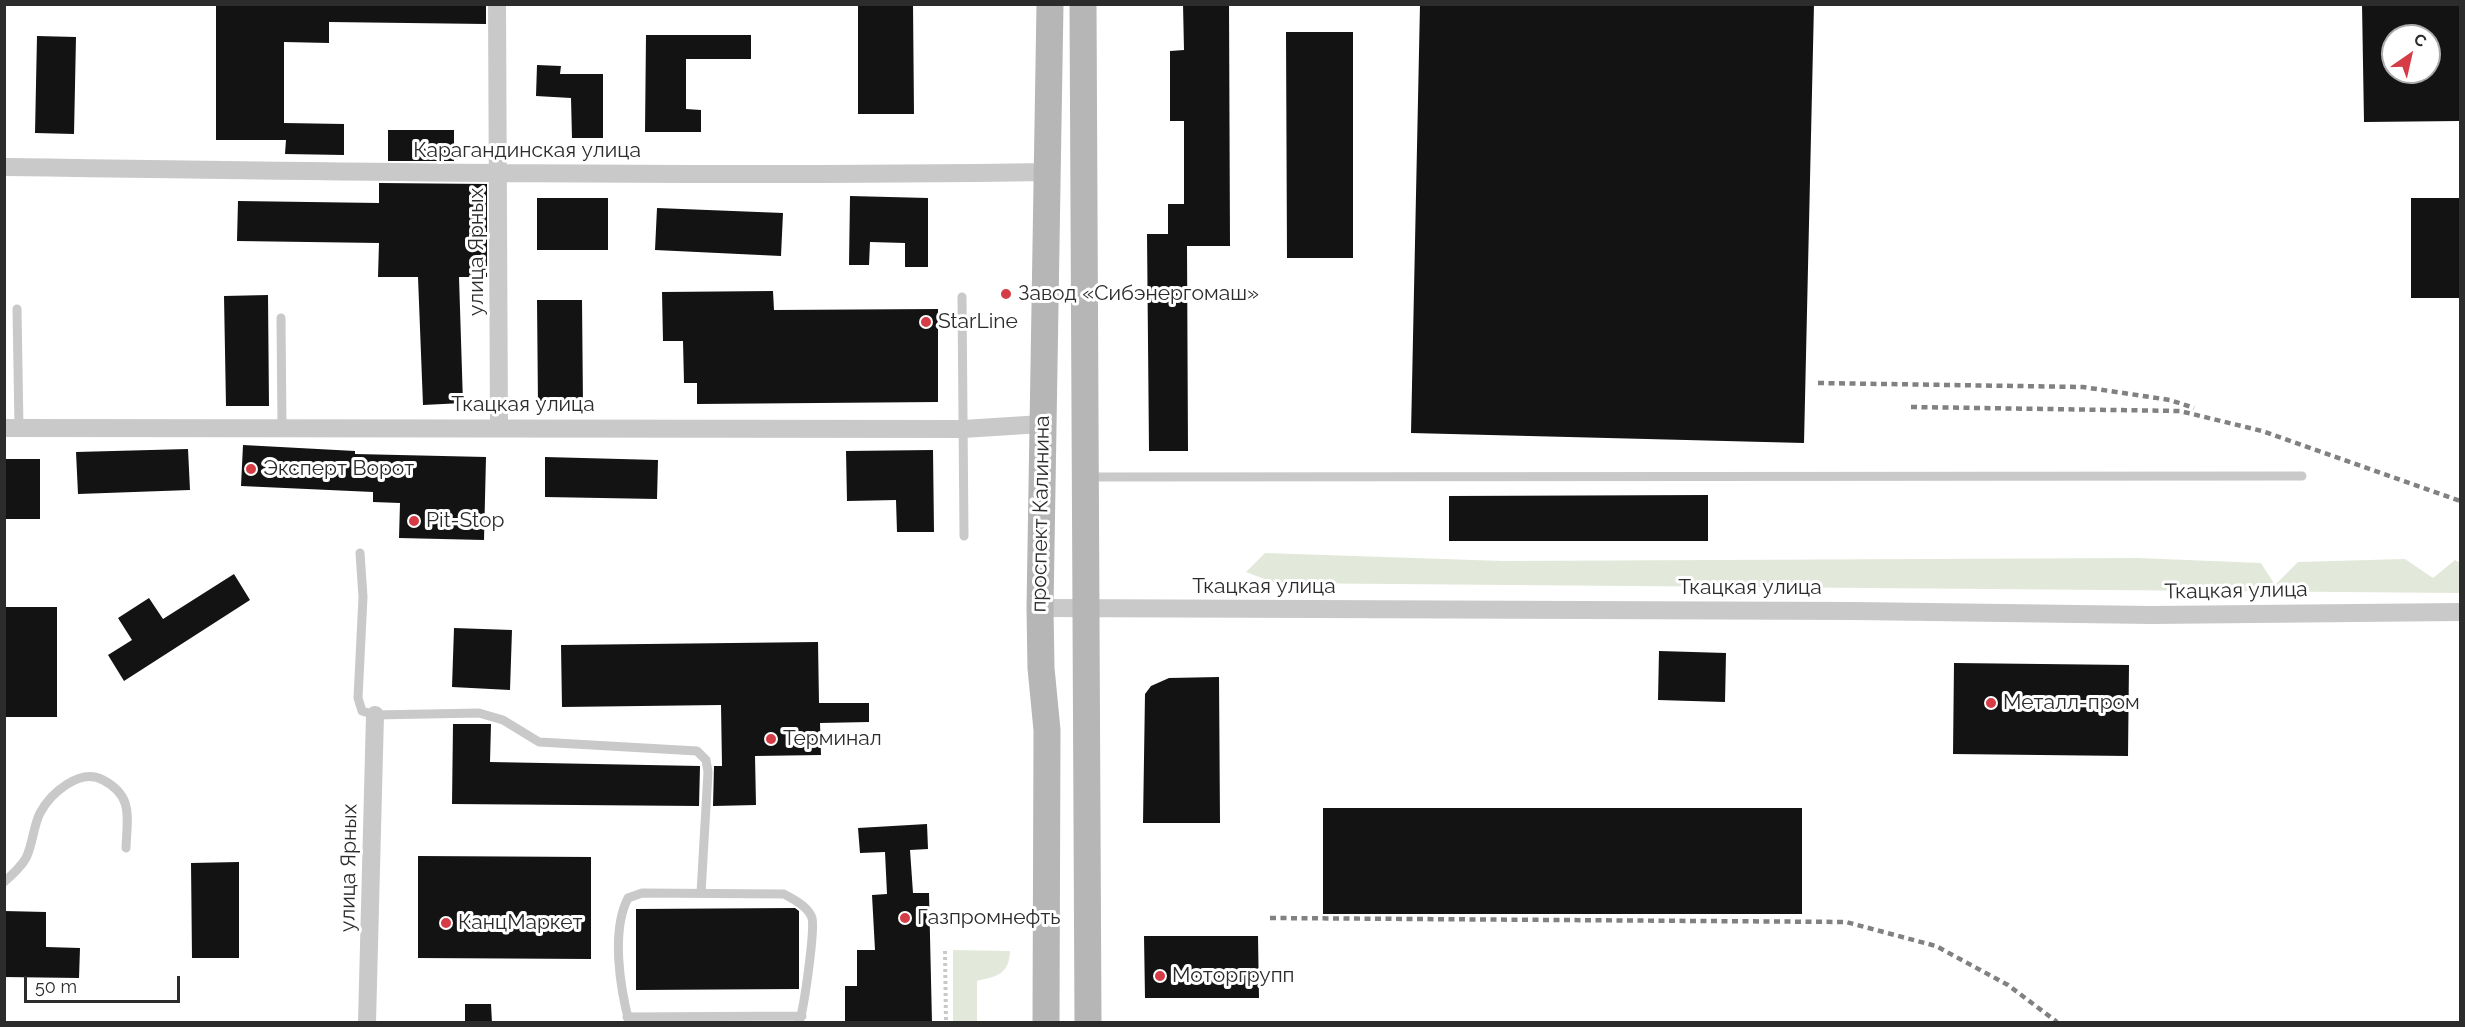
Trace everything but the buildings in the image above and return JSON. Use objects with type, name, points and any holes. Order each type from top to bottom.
[{"type":"main road","name":"проспект Калинина","points":[[1046,1023],[1047,730],[1041,668],[1040,608],[1050,4]]},
{"type":"main road","name":"проспект Калинина","points":[[1083,4],[1083,429],[1087,609],[1088,1023]]},
{"type":"main road","points":[[1042,424],[1083,429]]},
{"type":"street","name":"улица Ярных","points":[[497,4],[500,427]]},
{"type":"street","name":"Карагандинская улица","points":[[4,167],[500,174],[820,175],[1049,172]]},
{"type":"street","name":"Ткацкая улица","points":[[12,428],[963,429],[1042,424]]},
{"type":"street","name":"Ткацкая улица","points":[[1040,608],[1855,611],[2151,615],[2460,612]]},
{"type":"street","name":"улица Ярных","points":[[367,1023],[375,715]]},
{"type":"lane","points":[[962,297],[964,536]]},
{"type":"lane","points":[[12,428],[17,309]]},
{"type":"lane","points":[[281,318],[282,427]]},
{"type":"lane","points":[[1084,477],[1161,475],[2302,476]]},
{"type":"lane","points":[[360,553],[363,597],[358,698],[362,711],[375,715],[479,713],[503,720],[539,742],[697,751],[706,760],[708,772],[701,893]]},
{"type":"lane","points":[[4,882],[26,857],[40,812],[57,792],[80,777],[98,777],[120,792],[127,805],[126,848]]},
{"type":"lane","points":[[642,893],[701,893],[784,894],[801,903],[812,919],[805,1008],[800,1019],[628,1020],[620,986],[620,914],[628,898],[642,893]]},
{"type":"path","points":[[945,951],[946,1023]]},
{"type":"green space","points":[[1265,553],[1503,561],[2138,558],[2261,563],[2275,585],[2298,562],[2405,559],[2433,578],[2455,560],[2460,563],[2460,593],[1275,583],[1246,572]]},
{"type":"green space","points":[[953,950],[1010,951],[1007,965],[1001,973],[977,981],[977,1022],[953,1022]]},
{"type":"railway","points":[[1818,383],[2083,387],[2170,400],[2194,408]]},
{"type":"railway","points":[[1911,407],[2180,411],[2262,431],[2460,501]]},
{"type":"railway","points":[[1270,918],[1846,922],[1936,946],[2008,985],[2057,1022]]},
{"type":"place","name":"Завод «Сибэнергомаш»","points":[[1006,294]]},
{"type":"place","name":"StarLine","points":[[926,322]]},
{"type":"place","name":"Эксперт Ворот","points":[[251,469]]},
{"type":"place","name":"Pit-Stop","points":[[414,521]]},
{"type":"place","name":"Металл-пром","points":[[1991,703]]},
{"type":"place","name":"Терминал","points":[[771,739]]},
{"type":"place","name":"Газпромнефть","points":[[905,918]]},
{"type":"place","name":"КанцМаркет","points":[[446,923]]},
{"type":"place","name":"Моторгрупп","points":[[1160,976]]}]
